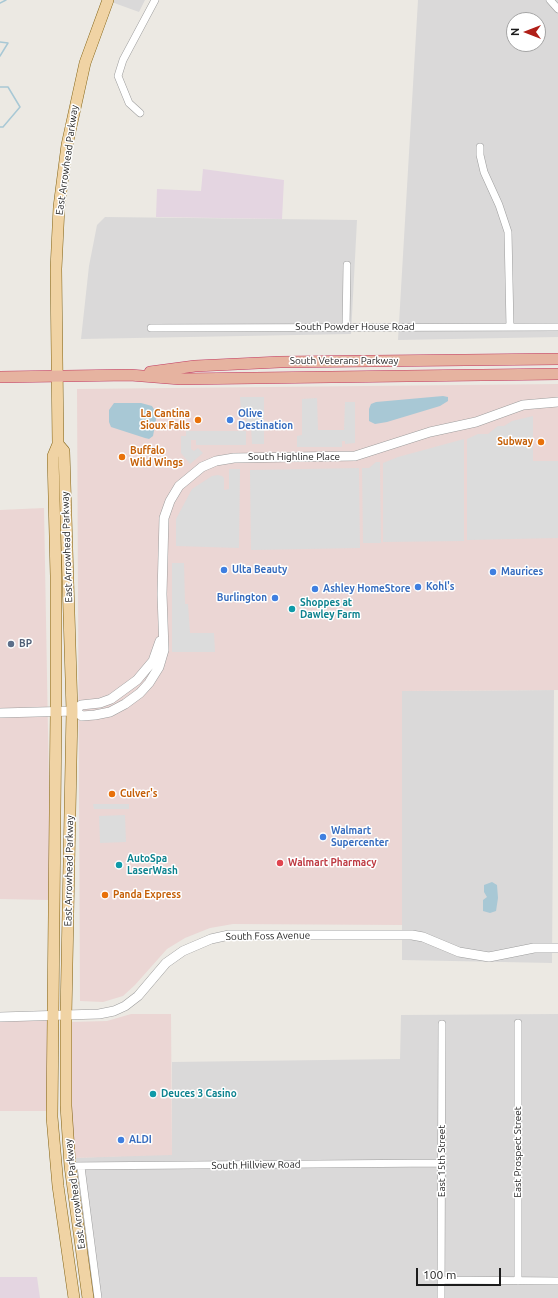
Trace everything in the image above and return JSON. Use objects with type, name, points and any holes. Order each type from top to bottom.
[{"type":"highway","name":"South Veterans Parkway","points":[[130,375],[195,366],[280,362],[558,359]]},
{"type":"highway","name":"South Veterans Parkway","points":[[0,377],[130,375],[180,379],[558,374]]},
{"type":"main road","name":"East Arrowhead Parkway","points":[[74,1298],[58,1186],[52,1117],[56,711],[56,576],[53,456],[58,444],[56,269],[64,166],[76,101],[85,63],[108,0]]},
{"type":"main road","name":"East Arrowhead Parkway","points":[[58,444],[64,451],[73,711],[66,1016],[66,1106],[76,1167],[88,1298]]},
{"type":"street","points":[[140,113],[129,103],[118,76],[123,60],[155,0]]},
{"type":"street","points":[[550,0],[558,9]]},
{"type":"street","points":[[480,147],[480,155],[484,172],[499,205],[508,232],[510,327]]},
{"type":"street","points":[[346,328],[347,265]]},
{"type":"street","name":"South Powder House Road","points":[[151,328],[558,327]]},
{"type":"street","name":"South Highline Place","points":[[162,632],[153,661],[145,673],[111,699],[100,703],[81,705],[73,711],[82,716],[103,714],[118,708],[140,693],[154,675],[163,657],[164,643],[162,632],[164,518],[170,501],[179,486],[202,467],[216,461],[234,458],[355,456],[430,432],[476,422],[523,405],[558,402]]},
{"type":"street","points":[[0,713],[73,711]]},
{"type":"street","name":"South Foss Avenue","points":[[0,1017],[99,1014],[120,1009],[138,996],[161,969],[175,956],[191,946],[219,937],[264,935],[412,936],[423,937],[459,952],[490,956],[534,948],[558,948]]},
{"type":"street","name":"East Prospect Street","points":[[518,1023],[518,1280]]},
{"type":"street","name":"East 15th Street","points":[[441,1298],[442,1024]]},
{"type":"street","name":"South Hillview Road","points":[[76,1167],[442,1163]]},
{"type":"street","points":[[76,1167],[98,1298]]},
{"type":"street","points":[[441,1280],[558,1281]]},
{"type":"shaded area","points":[[106,0],[145,0],[139,12]]},
{"type":"shaded area","points":[[418,0],[558,0],[558,337],[398,340]]},
{"type":"shaded area","points":[[203,169],[284,180],[282,219],[156,217],[157,189],[201,191]]},
{"type":"shaded area","points":[[105,217],[357,220],[351,334],[81,339],[89,266],[97,225]]},
{"type":"shaded area","points":[[558,384],[558,690],[402,691],[402,925],[233,924],[210,928],[185,938],[167,949],[135,985],[123,996],[103,1002],[80,1001],[77,389]]},
{"type":"shaded area","points":[[240,397],[264,397],[264,444],[252,444],[251,427],[246,427],[246,409],[241,409]]},
{"type":"shaded area","points":[[317,398],[318,430],[344,430],[345,402],[355,402],[355,443],[345,444],[345,441],[342,441],[342,447],[297,447],[297,436],[302,435],[302,399]]},
{"type":"shaded area","points":[[533,416],[533,461],[558,461],[558,538],[467,540],[467,439],[478,434],[488,434],[498,426],[504,426],[512,421]]},
{"type":"shaded area","points":[[186,431],[246,431],[246,445],[196,445],[196,440],[191,440],[191,449],[194,451],[198,448],[203,453],[190,464],[181,453],[181,436],[186,436]]},
{"type":"shaded area","points":[[464,439],[464,541],[383,542],[383,463],[398,457]]},
{"type":"shaded area","points":[[376,462],[380,462],[381,543],[363,543],[362,468],[369,468]]},
{"type":"shaded area","points":[[359,468],[360,548],[251,550],[250,470]]},
{"type":"shaded area","points":[[229,469],[240,469],[239,548],[176,546],[176,519],[192,489],[212,476],[218,475],[224,478],[224,490],[229,489]]},
{"type":"shaded area","points":[[44,508],[51,900],[0,899],[0,510]]},
{"type":"shaded area","points":[[172,563],[184,563],[185,604],[188,604],[190,633],[214,633],[215,652],[172,652]]},
{"type":"shaded area","points":[[554,690],[552,963],[402,960],[402,691]]},
{"type":"shaded area","points":[[93,804],[129,804],[129,809],[94,809]]},
{"type":"shaded area","points":[[125,815],[126,842],[100,843],[99,816]]},
{"type":"shaded area","points":[[131,1014],[171,1014],[172,1155],[72,1158],[70,1022],[107,1021]]},
{"type":"shaded area","points":[[558,1014],[558,1298],[92,1298],[72,1158],[172,1154],[172,1062],[400,1059],[401,1015]]},
{"type":"shaded area","points":[[56,1020],[56,1111],[0,1111],[0,1021]]},
{"type":"shaded area","points":[[0,1277],[37,1277],[40,1298],[0,1298]]},
{"type":"water","points":[[443,396],[448,397],[448,401],[440,406],[387,422],[375,424],[369,421],[369,409],[371,404],[376,402]]},
{"type":"water","points":[[114,403],[141,403],[152,406],[155,411],[156,420],[153,436],[149,439],[111,427],[109,422],[109,410]]},
{"type":"water","points":[[492,882],[497,885],[498,898],[496,911],[490,913],[483,911],[483,900],[487,897],[484,892],[484,885]]},
{"type":"waterway","points":[[0,3],[6,0]]},
{"type":"waterway","points":[[0,42],[8,43],[0,56]]},
{"type":"waterway","points":[[0,87],[8,87],[20,107],[3,127],[0,127]]},
{"type":"place","name":"La Cantina Sioux Falls","points":[[198,420]]},
{"type":"place","name":"Olive Destination","points":[[230,420]]},
{"type":"place","name":"Subway","points":[[541,442]]},
{"type":"place","name":"Buffalo Wild Wings","points":[[122,457]]},
{"type":"place","name":"Ulta Beauty","points":[[224,570]]},
{"type":"place","name":"Maurices","points":[[493,572]]},
{"type":"place","name":"Kohl's","points":[[418,587]]},
{"type":"place","name":"Ashley HomeStore","points":[[315,589]]},
{"type":"place","name":"Burlington","points":[[275,598]]},
{"type":"place","name":"Shoppes at Dawley Farm","points":[[292,609]]},
{"type":"place","name":"BP","points":[[11,644]]},
{"type":"place","name":"Culver's","points":[[112,794]]},
{"type":"place","name":"Walmart Supercenter","points":[[323,837]]},
{"type":"place","name":"Walmart Pharmacy","points":[[280,863]]},
{"type":"place","name":"AutoSpa LaserWash","points":[[119,865]]},
{"type":"place","name":"Panda Express","points":[[105,895]]},
{"type":"place","name":"Deuces 3 Casino","points":[[153,1094]]},
{"type":"place","name":"ALDI","points":[[121,1140]]}]
